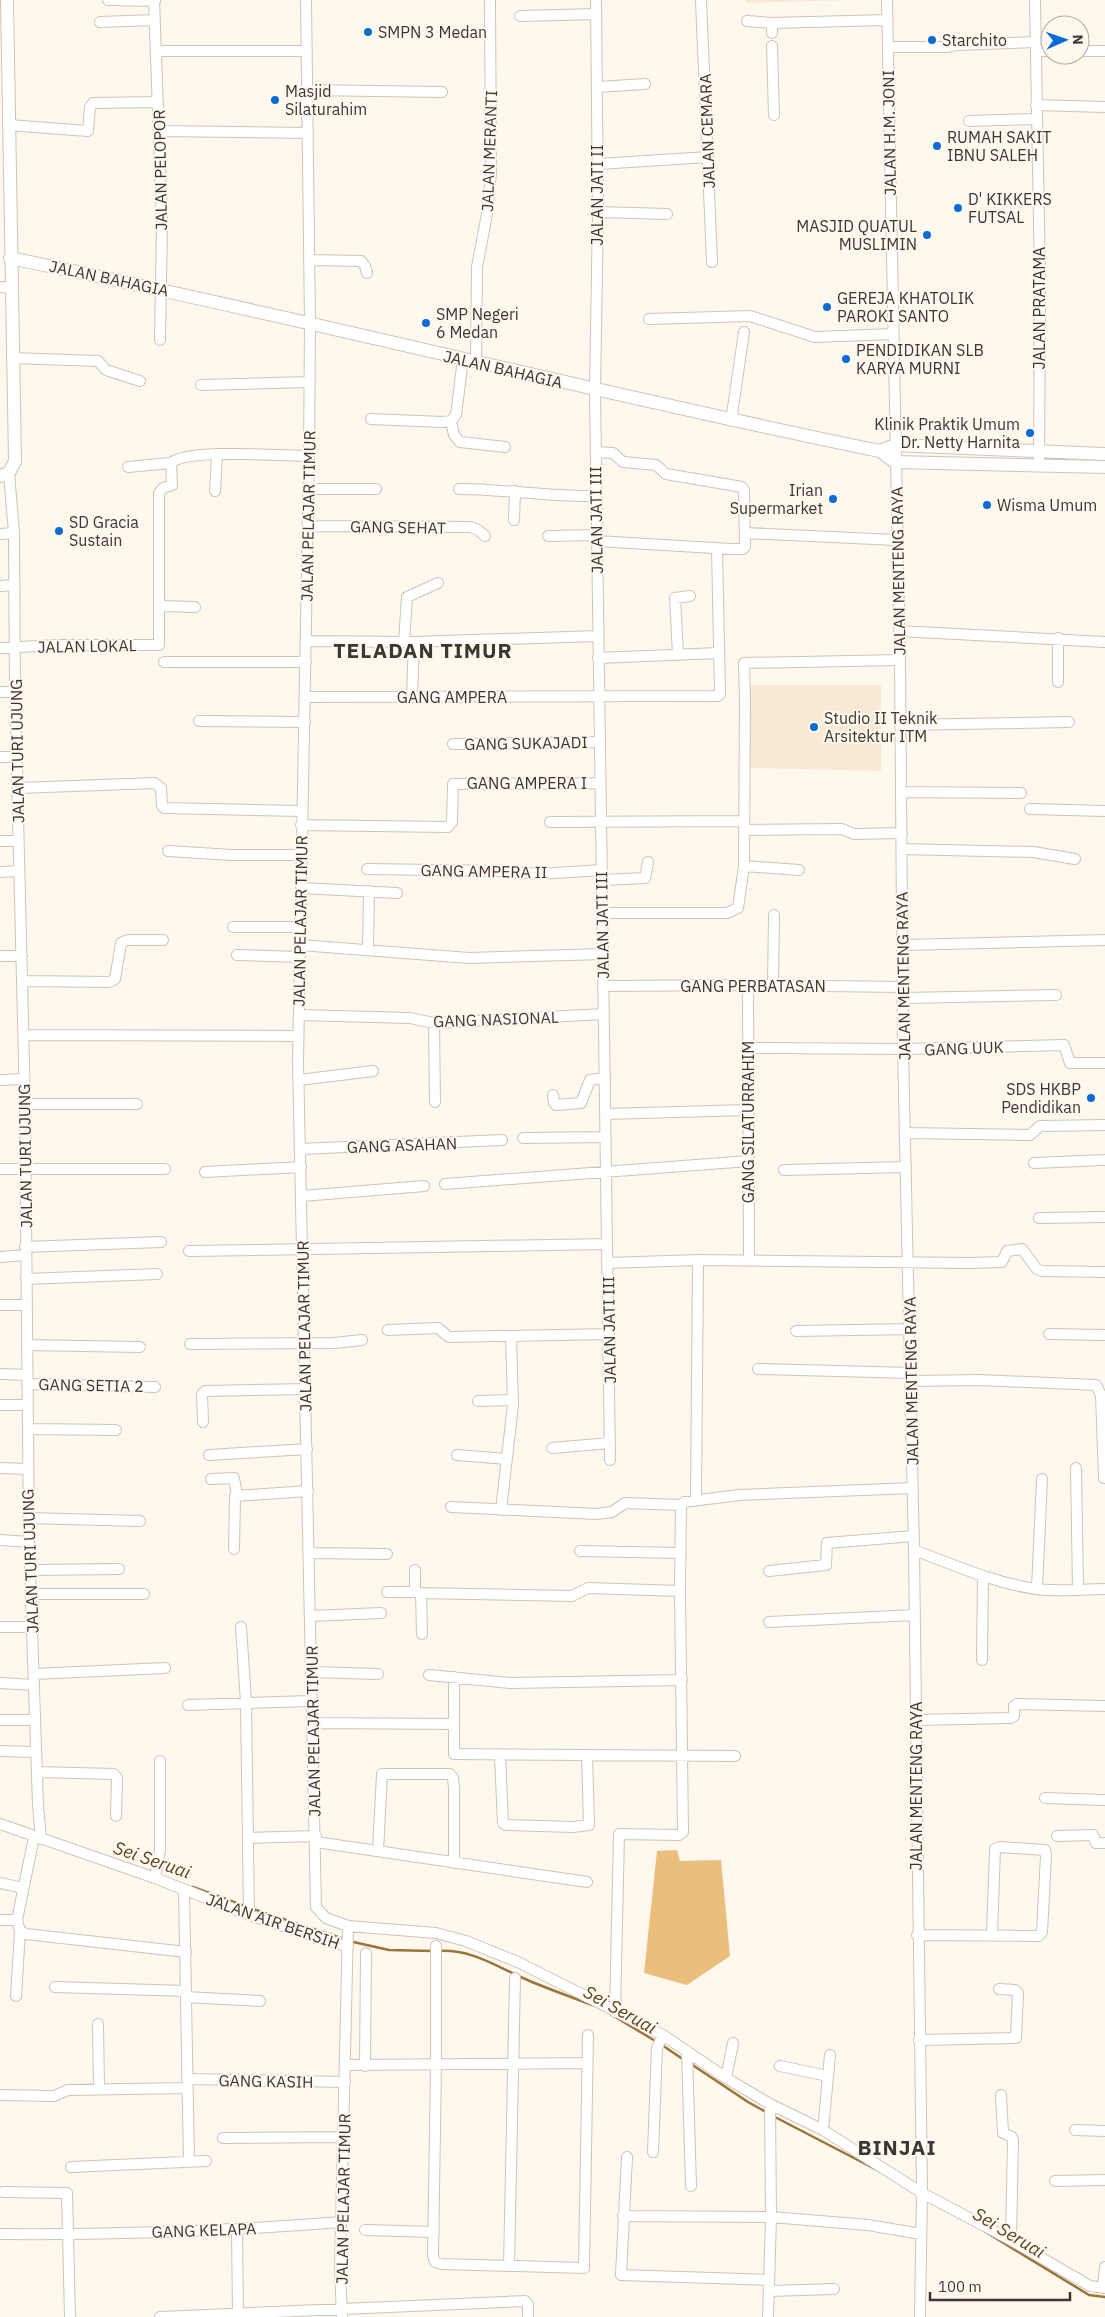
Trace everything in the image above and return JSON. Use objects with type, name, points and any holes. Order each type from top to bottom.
[{"type":"main road","points":[[4,474],[15,462],[12,358],[5,288],[10,258],[4,174],[7,0]]},
{"type":"main road","name":"JALAN BAHAGIA","points":[[10,258],[160,288],[595,390],[732,421],[880,451],[895,462]]},
{"type":"main road","points":[[895,446],[1105,467]]},
{"type":"main road","name":"JALAN BAHAGIA","points":[[880,451],[895,446]]},
{"type":"main road","points":[[895,462],[1039,459],[1105,454]]},
{"type":"street","points":[[108,0],[154,0]]},
{"type":"street","name":"JALAN PELOPOR","points":[[154,0],[162,223],[160,340]]},
{"type":"street","name":"JALAN PELAJAR TIMUR","points":[[306,0],[310,382],[306,697],[298,1036],[316,1839]]},
{"type":"street","name":"JALAN MERANTI","points":[[476,362],[477,268],[487,214],[491,173],[490,0]]},
{"type":"street","name":"JALAN JATI II","points":[[595,390],[598,212],[596,0]]},
{"type":"street","name":"JALAN CEMARA","points":[[701,0],[712,262]]},
{"type":"street","name":"JALAN H.M. JONI","points":[[887,0],[895,446]]},
{"type":"street","name":"JALAN PRATAMA","points":[[1035,0],[1040,279],[1039,459]]},
{"type":"street","points":[[520,16],[596,14]]},
{"type":"street","points":[[100,22],[155,20]]},
{"type":"street","points":[[747,21],[772,28],[887,20]]},
{"type":"street","points":[[888,48],[948,47],[958,44],[1040,47]]},
{"type":"street","points":[[772,46],[774,115]]},
{"type":"street","points":[[157,51],[307,52]]},
{"type":"street","points":[[1090,51],[1105,51]]},
{"type":"street","points":[[598,87],[645,84]]},
{"type":"street","points":[[307,90],[442,92]]},
{"type":"street","points":[[5,122],[88,131],[90,106],[93,103],[158,102]]},
{"type":"street","points":[[1036,104],[1105,107]]},
{"type":"street","points":[[969,122],[1037,119]]},
{"type":"street","points":[[159,131],[308,133]]},
{"type":"street","points":[[598,164],[708,157]]},
{"type":"street","points":[[598,212],[667,214]]},
{"type":"street","points":[[309,260],[360,261],[366,266],[367,272]]},
{"type":"street","points":[[649,318],[750,316],[815,337],[893,334]]},
{"type":"street","points":[[732,421],[744,332]]},
{"type":"street","points":[[12,358],[98,361],[106,370],[140,381]]},
{"type":"street","points":[[371,419],[451,421],[456,415],[463,359]]},
{"type":"street","points":[[201,385],[310,382]]},
{"type":"street","name":"JALAN JATI III","points":[[595,390],[607,1244],[610,1334],[610,1460]]},
{"type":"street","points":[[451,421],[454,434],[460,442],[505,447]]},
{"type":"street","name":"JALAN MENTENG RAYA","points":[[895,446],[900,660],[903,1049],[914,1536],[918,2040],[922,2193],[920,2317]]},
{"type":"street","points":[[548,536],[597,538],[743,550],[745,533],[742,487],[666,474],[656,465],[623,462],[612,453],[596,452]]},
{"type":"street","points":[[216,491],[217,454]]},
{"type":"street","points":[[128,467],[171,462],[178,458],[217,454],[309,456]]},
{"type":"street","points":[[171,462],[172,485],[163,488],[159,493],[160,606],[195,606]]},
{"type":"street","name":"JALAN TURI UJUNG","points":[[4,474],[14,533],[15,692],[25,1104],[28,1518],[38,1838],[22,1888],[18,1925],[16,1996]]},
{"type":"street","points":[[309,489],[376,489]]},
{"type":"street","points":[[458,489],[558,496],[596,496]]},
{"type":"street","points":[[514,520],[515,492]]},
{"type":"street","name":"GANG SEHAT","points":[[308,526],[470,527],[478,530],[485,536]]},
{"type":"street","points":[[0,534],[14,533]]},
{"type":"street","points":[[745,533],[896,540]]},
{"type":"street","points":[[598,658],[719,653],[717,548]]},
{"type":"street","points":[[412,697],[407,597],[438,583]]},
{"type":"street","points":[[0,586],[14,585]]},
{"type":"street","points":[[678,654],[675,598],[690,596]]},
{"type":"street","name":"JALAN LOKAL","points":[[0,648],[159,646],[160,606]]},
{"type":"street","points":[[899,631],[1105,642]]},
{"type":"street","points":[[307,641],[409,642],[598,636]]},
{"type":"street","points":[[1058,638],[1058,682]]},
{"type":"street","name":"GANG AMPERA","points":[[306,697],[718,696],[720,694],[719,653]]},
{"type":"street","points":[[602,913],[733,912],[739,906],[744,866],[744,663],[900,660]]},
{"type":"street","points":[[164,662],[306,662]]},
{"type":"street","points":[[0,692],[15,692]]},
{"type":"street","points":[[199,721],[305,722]]},
{"type":"street","points":[[900,725],[1069,722]]},
{"type":"street","name":"GANG SUKAJADI","points":[[453,744],[600,742]]},
{"type":"street","points":[[0,757],[17,757]]},
{"type":"street","points":[[18,788],[155,783],[161,788],[162,806],[164,808],[302,811]]},
{"type":"street","name":"GANG AMPERA I","points":[[302,825],[448,827],[452,822],[453,784],[600,783]]},
{"type":"street","points":[[901,792],[1021,793]]},
{"type":"street","points":[[1030,809],[1105,811]]},
{"type":"street","points":[[550,822],[744,826],[842,830],[854,834],[902,833]]},
{"type":"street","points":[[0,841],[18,841]]},
{"type":"street","points":[[902,849],[1033,852],[1075,859]]},
{"type":"street","points":[[168,851],[232,855],[301,855]]},
{"type":"street","name":"GANG AMPERA II","points":[[367,869],[504,871],[645,878],[648,862]]},
{"type":"street","points":[[744,866],[799,870]]},
{"type":"street","points":[[0,872],[19,871]]},
{"type":"street","points":[[300,888],[396,893]]},
{"type":"street","points":[[368,950],[369,891]]},
{"type":"street","points":[[773,985],[774,915]]},
{"type":"street","points":[[233,927],[300,927]]},
{"type":"street","points":[[23,982],[109,982],[115,979],[117,973],[120,943],[128,940],[163,940]]},
{"type":"street","points":[[903,945],[1105,940]]},
{"type":"street","points":[[300,945],[469,958],[603,954]]},
{"type":"street","points":[[237,955],[300,957]]},
{"type":"street","points":[[0,956],[22,956]]},
{"type":"street","name":"GANG SILATURRAHIM","points":[[748,985],[749,1260]]},
{"type":"street","name":"GANG PERBATASAN","points":[[603,986],[773,985],[904,987]]},
{"type":"street","points":[[904,998],[1056,994]]},
{"type":"street","name":"GANG NASIONAL","points":[[299,1015],[410,1018],[434,1023],[604,1014]]},
{"type":"street","points":[[434,1023],[435,1102]]},
{"type":"street","points":[[24,1035],[298,1036]]},
{"type":"street","name":"GANG UUK","points":[[748,1048],[903,1049],[1064,1045],[1067,1049],[1070,1063],[1105,1063]]},
{"type":"street","points":[[299,1080],[373,1071]]},
{"type":"street","points":[[553,1094],[556,1105],[579,1104],[584,1101],[590,1080],[605,1078]]},
{"type":"street","points":[[0,1080],[24,1079]]},
{"type":"street","points":[[25,1104],[137,1104]]},
{"type":"street","points":[[605,1114],[748,1110]]},
{"type":"street","points":[[905,1133],[1030,1136],[1040,1126],[1105,1124]]},
{"type":"street","points":[[523,1138],[606,1137]]},
{"type":"street","name":"GANG ASAHAN","points":[[301,1149],[502,1140]]},
{"type":"street","points":[[446,1184],[749,1160]]},
{"type":"street","points":[[1034,1163],[1105,1160]]},
{"type":"street","points":[[205,1172],[301,1167]]},
{"type":"street","points":[[784,1170],[906,1167]]},
{"type":"street","points":[[0,1170],[164,1169]]},
{"type":"street","points":[[302,1196],[424,1186]]},
{"type":"street","points":[[1039,1218],[1105,1216]]},
{"type":"street","points":[[0,1256],[26,1251],[161,1242]]},
{"type":"street","points":[[189,1251],[607,1244]]},
{"type":"street","points":[[608,1263],[698,1260],[908,1263],[1002,1262],[1007,1251],[1022,1249],[1037,1269],[1042,1271],[1105,1272]]},
{"type":"street","points":[[696,1501],[698,1260]]},
{"type":"street","points":[[26,1279],[157,1274]]},
{"type":"street","points":[[0,1305],[27,1305]]},
{"type":"street","points":[[388,1330],[438,1328],[449,1337],[610,1334]]},
{"type":"street","points":[[796,1331],[910,1329]]},
{"type":"street","points":[[1049,1334],[1105,1335]]},
{"type":"street","points":[[502,1510],[513,1400],[511,1336]]},
{"type":"street","points":[[190,1344],[342,1343],[362,1340]]},
{"type":"street","points":[[27,1345],[140,1347]]},
{"type":"street","points":[[758,1369],[1096,1385],[1100,1395],[1104,1478]]},
{"type":"street","name":"GANG SETIA 2","points":[[0,1374],[27,1380],[155,1387]]},
{"type":"street","points":[[203,1422],[202,1394],[205,1391],[306,1389]]},
{"type":"street","points":[[478,1401],[513,1400]]},
{"type":"street","points":[[0,1405],[27,1404]]},
{"type":"street","points":[[28,1429],[116,1430]]},
{"type":"street","points":[[552,1448],[610,1443]]},
{"type":"street","points":[[210,1455],[307,1449]]},
{"type":"street","points":[[457,1456],[507,1459]]},
{"type":"street","points":[[0,1468],[28,1469]]},
{"type":"street","points":[[1076,1468],[1078,1589]]},
{"type":"street","points":[[211,1478],[234,1478],[237,1495]]},
{"type":"street","points":[[1037,1589],[1042,1479]]},
{"type":"street","points":[[452,1507],[597,1514],[612,1512],[624,1503],[681,1505],[684,1502],[740,1495],[913,1488]]},
{"type":"street","points":[[234,1549],[233,1498],[237,1495],[308,1490]]},
{"type":"street","points":[[615,2012],[619,1834],[682,1834],[681,1505]]},
{"type":"street","points":[[28,1518],[140,1521]]},
{"type":"street","points":[[769,1571],[826,1565],[827,1543],[914,1536]]},
{"type":"street","points":[[0,1540],[29,1542]]},
{"type":"street","points":[[914,1550],[983,1576],[1037,1589],[1105,1589]]},
{"type":"street","points":[[580,1551],[680,1553]]},
{"type":"street","points":[[309,1553],[387,1554]]},
{"type":"street","points":[[30,1570],[119,1569]]},
{"type":"street","points":[[415,1570],[422,1634]]},
{"type":"street","points":[[982,1660],[983,1576]]},
{"type":"street","points":[[387,1592],[572,1596],[588,1588],[680,1591]]},
{"type":"street","points":[[30,1594],[144,1594]]},
{"type":"street","points":[[310,1616],[381,1613]]},
{"type":"street","points":[[769,1622],[915,1615]]},
{"type":"street","points":[[0,1626],[31,1628]]},
{"type":"street","points":[[241,1627],[246,1702],[249,1915]]},
{"type":"street","points":[[0,1683],[165,1668]]},
{"type":"street","points":[[312,1672],[378,1674]]},
{"type":"street","points":[[429,1674],[510,1683],[682,1680]]},
{"type":"street","points":[[454,1677],[454,1754],[500,1756],[735,1756]]},
{"type":"street","points":[[188,1705],[312,1701]]},
{"type":"street","points":[[915,1720],[1011,1718],[1014,1716],[1014,1706],[1017,1704],[1105,1706]]},
{"type":"street","points":[[0,1720],[35,1720]]},
{"type":"street","points":[[313,1723],[454,1724]]},
{"type":"street","points":[[0,1751],[36,1752]]},
{"type":"street","points":[[500,1756],[503,1823],[506,1825],[557,1828],[589,1825],[587,1755]]},
{"type":"street","points":[[156,1875],[161,1833],[160,1761]]},
{"type":"street","points":[[37,1772],[114,1774],[117,1778],[116,1816]]},
{"type":"street","points":[[378,1851],[382,1774],[450,1774],[453,1778],[454,1788],[454,1863]]},
{"type":"street","points":[[1045,1798],[1105,1800]]},
{"type":"street","name":"JALAN AIR BERSIH","points":[[0,1824],[156,1875],[184,1890],[249,1915],[348,1938]]},
{"type":"street","points":[[1057,1836],[1092,1835],[1096,1843],[1105,1842]]},
{"type":"street","points":[[248,1838],[316,1839],[378,1851],[587,1882]]},
{"type":"street","name":"JALAN AIR BERSIH","points":[[316,1839],[316,1907],[348,1938],[345,2082]]},
{"type":"street","points":[[917,1935],[992,1934],[1032,1937],[1041,1934],[1045,1850],[1000,1847],[995,1849],[992,1934]]},
{"type":"street","points":[[0,1883],[22,1888]]},
{"type":"street","points":[[184,1890],[190,2162]]},
{"type":"street","points":[[0,1920],[18,1925],[26,1934],[186,1952]]},
{"type":"street","points":[[348,1938],[436,1933],[466,1942],[520,1963],[615,2012],[688,2060],[726,2078],[770,2107],[823,2130],[922,2193],[1011,2240],[1090,2286],[1104,2288],[1105,2267]]},
{"type":"street","points":[[436,1950],[433,2256],[438,2263],[584,2268],[588,2035]]},
{"type":"street","points":[[365,2066],[366,1953]]},
{"type":"street","points":[[509,2266],[515,1978]]},
{"type":"street","points":[[55,1987],[186,1994],[260,2001]]},
{"type":"street","points":[[918,2040],[1016,2038],[1018,1993],[1015,1990],[999,1989]]},
{"type":"street","points":[[98,2024],[99,2090]]},
{"type":"street","points":[[653,2152],[660,2041]]},
{"type":"street","points":[[726,2078],[733,2043]]},
{"type":"street","points":[[823,2130],[830,2055]]},
{"type":"street","points":[[688,2060],[691,2186]]},
{"type":"street","points":[[345,2065],[587,2063]]},
{"type":"street","points":[[780,2066],[828,2076]]},
{"type":"street","name":"JALAN PELAJAR TIMUR","points":[[341,2312],[341,2222],[345,2082]]},
{"type":"street","name":"GANG KASIH","points":[[0,2095],[54,2096],[68,2090],[99,2090],[187,2084],[345,2082]]},
{"type":"street","points":[[1001,2095],[1003,2133],[1012,2137],[1013,2140],[1011,2240]]},
{"type":"street","points":[[768,2317],[771,2217],[770,2107]]},
{"type":"street","points":[[1075,2130],[1105,2131]]},
{"type":"street","points":[[223,2138],[344,2137]]},
{"type":"street","points":[[627,2157],[621,2276],[769,2286],[834,2288]]},
{"type":"street","points":[[71,2167],[206,2161]]},
{"type":"street","points":[[1055,2181],[1105,2180]]},
{"type":"street","points":[[4,2192],[66,2192],[70,2317]]},
{"type":"street","points":[[623,2216],[771,2217],[868,2225],[921,2234]]},
{"type":"street","name":"GANG KELAPA","points":[[0,2234],[67,2235],[237,2230],[341,2222]]},
{"type":"street","points":[[237,2230],[238,2314]]},
{"type":"street","points":[[365,2230],[434,2232]]},
{"type":"street","points":[[160,2317],[341,2312],[525,2301],[528,2304],[528,2317]]},
{"type":"shaded area","points":[[746,0],[854,0],[746,3]]},
{"type":"shaded area","name":"Studio II Teknik Arsitektur ITM","points":[[748,685],[881,685],[881,771],[746,768]]},
{"type":"shaded area","points":[[677,1850],[680,1861],[721,1860],[730,1956],[687,1985],[644,1973],[657,1851]]},
{"type":"waterway","name":"Sei Seruai","points":[[193,1887],[245,1906]]},
{"type":"waterway","name":"Sei Seruai","points":[[253,1909],[344,1939]]},
{"type":"waterway","name":"Sei Seruai","points":[[349,1941],[389,1950],[433,1951]]},
{"type":"waterway","name":"Sei Seruai","points":[[438,1951],[472,1955],[531,1982],[592,2005]]},
{"type":"waterway","name":"Sei Seruai","points":[[612,2015],[657,2042]]},
{"type":"waterway","name":"Sei Seruai","points":[[662,2045],[684,2060]]},
{"type":"waterway","name":"Sei Seruai","points":[[691,2064],[766,2112]]},
{"type":"waterway","name":"Sei Seruai","points":[[773,2116],[877,2170]]},
{"type":"waterway","name":"Sei Seruai","points":[[984,2231],[1089,2295],[1105,2297]]},
{"type":"place","name":"SMPN 3 Medan","points":[[368,32]]},
{"type":"place","name":"Starchito","points":[[932,40]]},
{"type":"place","name":"Masjid Silaturahim","points":[[275,100]]},
{"type":"place","name":"RUMAH SAKIT IBNU SALEH","points":[[937,146]]},
{"type":"place","name":"D' KIKKERS FUTSAL","points":[[958,208]]},
{"type":"place","name":"MASJID QUATUL MUSLIMIN","points":[[927,235]]},
{"type":"place","name":"GEREJA KHATOLIK PAROKI SANTO","points":[[827,307]]},
{"type":"place","name":"SMP Negeri 6 Medan","points":[[426,323]]},
{"type":"place","name":"PENDIDIKAN SLB KARYA MURNI","points":[[846,359]]},
{"type":"place","name":"Klinik Praktik Umum Dr. Netty Harnita","points":[[1030,433]]},
{"type":"place","name":"Irian Supermarket","points":[[833,499]]},
{"type":"place","name":"Wisma Umum","points":[[987,505]]},
{"type":"place","name":"SD Gracia Sustain","points":[[59,531]]},
{"type":"place","name":"Studio II Teknik Arsitektur ITM","points":[[814,727]]},
{"type":"place","name":"SDS HKBP Pendidikan","points":[[1091,1098]]},
{"type":"district","name":"TELADAN TIMUR","points":[[423,651]]},
{"type":"district","name":"BINJAI","points":[[897,2148]]}]
